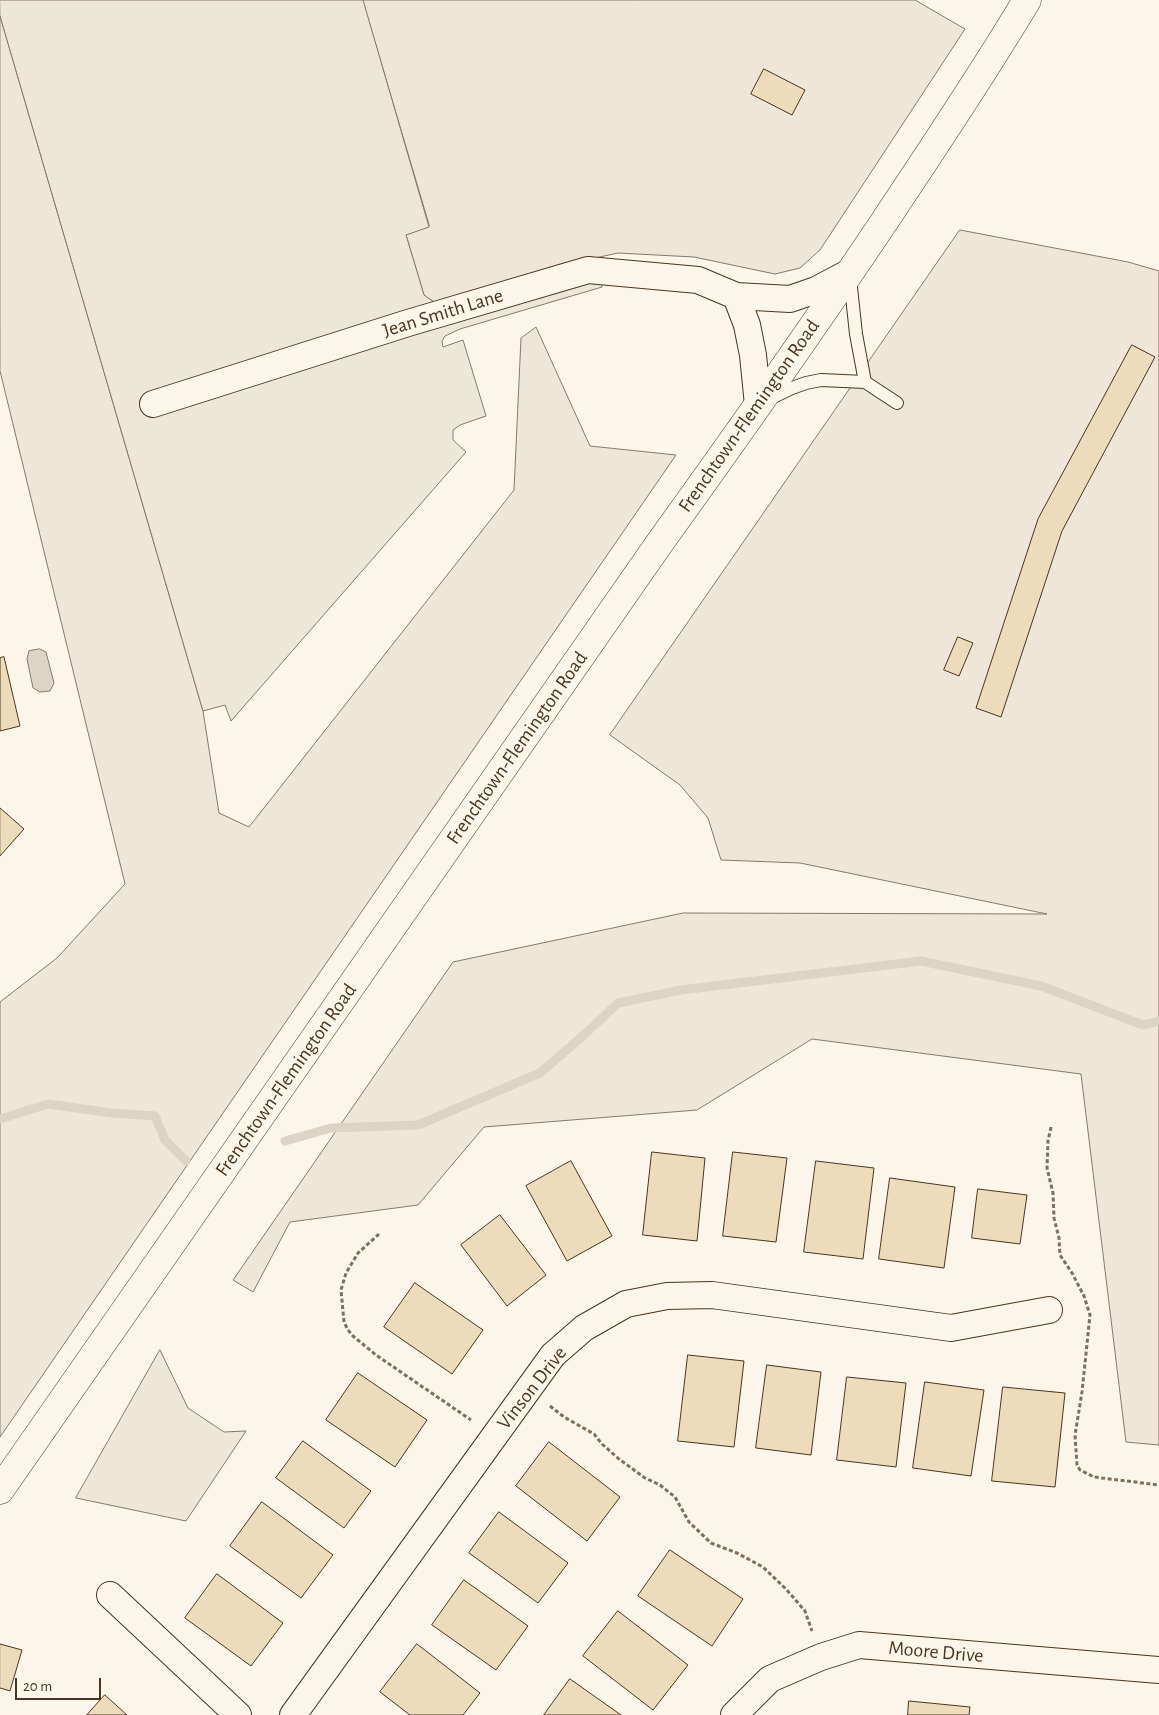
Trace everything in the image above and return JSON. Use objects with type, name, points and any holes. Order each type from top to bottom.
[{"type":"main road","name":"Frenchtown-Flemington Road","points":[[0,1490],[850,272],[983,72],[1027,0]]},
{"type":"street","name":"Jean Smith Lane","points":[[154,404],[398,326],[588,270],[698,280],[736,296],[790,299],[816,290],[850,272]]},
{"type":"street","points":[[736,296],[749,333],[758,405]]},
{"type":"street","name":"Vinson Drive","points":[[293,1715],[553,1355],[584,1328],[626,1304],[667,1296],[712,1294],[951,1328],[1049,1310]]},
{"type":"street","points":[[110,1595],[238,1715]]},
{"type":"street","name":"Moore Drive","points":[[734,1715],[770,1679],[820,1657],[859,1645],[1159,1670]]},
{"type":"lane","points":[[850,272],[856,334],[865,382]]},
{"type":"lane","points":[[758,405],[806,382],[820,380],[865,382],[896,403]]},
{"type":"path","points":[[1051,1127],[1048,1141],[1047,1168],[1054,1218],[1059,1238],[1060,1255],[1084,1296],[1090,1316],[1082,1392],[1075,1435],[1077,1465],[1080,1470],[1094,1478],[1159,1485]]},
{"type":"path","points":[[379,1234],[358,1253],[346,1273],[341,1290],[344,1322],[348,1330],[376,1355],[495,1436]]},
{"type":"path","points":[[528,1390],[564,1416],[594,1434],[619,1460],[645,1478],[660,1485],[675,1497],[689,1522],[711,1543],[737,1553],[763,1567],[805,1611],[820,1657]]},
{"type":"shaded area","points":[[0,0],[363,0],[429,227],[406,235],[424,295],[434,302],[445,300],[595,258],[602,287],[460,329],[445,336],[442,341],[443,347],[463,340],[486,416],[460,425],[453,430],[453,440],[466,452],[231,721],[225,705],[203,711],[0,16]]},
{"type":"shaded area","points":[[363,0],[915,0],[965,29],[820,250],[800,268],[775,274],[694,257],[618,253],[434,302],[424,295],[406,235],[429,226]]},
{"type":"shaded area","points":[[0,16],[203,711],[219,813],[249,827],[514,490],[521,338],[536,327],[590,446],[676,455],[0,1437],[0,1002],[57,958],[125,884],[0,371]]},
{"type":"shaded area","points":[[960,230],[1128,262],[1159,271],[1159,1445],[1126,1442],[1081,1074],[812,1039],[697,1110],[484,1127],[418,1205],[290,1222],[253,1292],[233,1280],[453,962],[683,913],[1047,914],[800,863],[721,860],[708,818],[680,785],[610,735]]},
{"type":"shaded area","points":[[40,649],[46,652],[54,683],[50,691],[40,692],[33,688],[27,659],[29,651]]},
{"type":"shaded area","points":[[160,1350],[188,1408],[224,1432],[246,1431],[186,1521],[76,1498]]},
{"type":"building","points":[[764,69],[805,90],[792,115],[751,94]]},
{"type":"building","points":[[1132,345],[1155,357],[1062,531],[1001,717],[976,708],[1038,519]]},
{"type":"building","points":[[958,637],[973,643],[959,676],[944,670]]},
{"type":"building","points":[[4,657],[20,726],[0,731],[0,658]]},
{"type":"building","points":[[0,808],[24,829],[0,856]]},
{"type":"building","points":[[652,1152],[705,1158],[697,1241],[643,1235]]},
{"type":"building","points":[[733,1152],[787,1158],[776,1242],[723,1236]]},
{"type":"building","points":[[571,1161],[612,1236],[567,1261],[526,1186]]},
{"type":"building","points":[[816,1161],[874,1168],[863,1259],[804,1252]]},
{"type":"building","points":[[890,1178],[955,1187],[944,1268],[879,1259]]},
{"type":"building","points":[[978,1189],[1027,1195],[1020,1244],[972,1238]]},
{"type":"building","points":[[500,1215],[546,1275],[507,1306],[461,1245]]},
{"type":"building","points":[[415,1283],[483,1330],[452,1374],[384,1327]]},
{"type":"building","points":[[688,1355],[744,1361],[734,1447],[678,1441]]},
{"type":"building","points":[[767,1365],[821,1372],[811,1455],[756,1448]]},
{"type":"building","points":[[358,1373],[427,1420],[395,1467],[326,1420]]},
{"type":"building","points":[[847,1377],[906,1383],[896,1467],[837,1460]]},
{"type":"building","points":[[925,1382],[984,1390],[971,1476],[913,1468]]},
{"type":"building","points":[[1003,1387],[1065,1393],[1055,1487],[992,1481]]},
{"type":"building","points":[[303,1441],[371,1491],[344,1528],[276,1478]]},
{"type":"building","points":[[549,1442],[620,1497],[587,1541],[516,1486]]},
{"type":"building","points":[[262,1502],[333,1555],[301,1598],[230,1546]]},
{"type":"building","points":[[499,1512],[568,1563],[538,1603],[469,1553]]},
{"type":"building","points":[[670,1550],[743,1599],[712,1646],[638,1596]]},
{"type":"building","points":[[217,1574],[283,1623],[251,1666],[185,1618]]},
{"type":"building","points":[[464,1580],[528,1626],[496,1670],[432,1625]]},
{"type":"building","points":[[618,1611],[688,1665],[653,1710],[583,1656]]},
{"type":"building","points":[[0,1644],[22,1650],[10,1691],[0,1688]]},
{"type":"building","points":[[417,1644],[480,1693],[463,1715],[410,1715],[380,1692]]},
{"type":"building","points":[[570,1679],[621,1715],[544,1715]]},
{"type":"building","points":[[105,1695],[127,1715],[87,1715]]},
{"type":"building","points":[[909,1701],[970,1707],[969,1715],[908,1715]]},
{"type":"waterway","points":[[285,1141],[331,1128],[418,1125],[540,1073],[618,1003],[681,990],[921,961],[1041,986],[1143,1025],[1159,1021]]},
{"type":"waterway","points":[[0,1119],[48,1104],[112,1113],[155,1116],[165,1140],[186,1161]]}]
